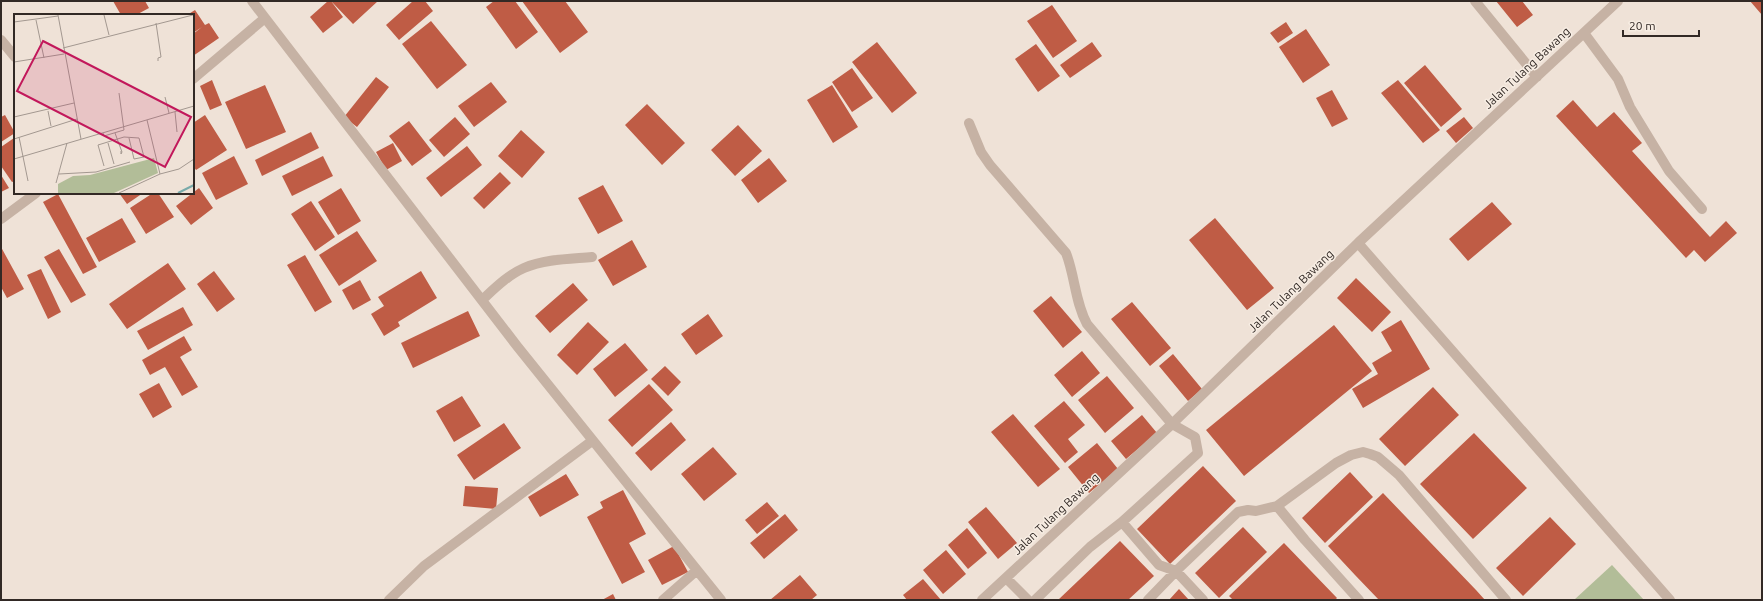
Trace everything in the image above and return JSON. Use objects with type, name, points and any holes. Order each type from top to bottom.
[{"type":"street","points":[[252,1],[592,441],[721,600]]},
{"type":"street","points":[[1475,1],[1537,77]]},
{"type":"street","name":"Jalan Tulang Bawang","points":[[982,600],[1172,424],[1358,243],[1618,1]]},
{"type":"street","points":[[194,78],[266,18]]},
{"type":"street","points":[[1584,33],[1618,79],[1630,108],[1669,171],[1702,209]]},
{"type":"street","points":[[1,40],[14,56]]},
{"type":"street","points":[[970,123],[981,152],[990,165],[1066,253],[1071,267],[1080,311],[1087,324],[1172,424],[1195,437],[1198,453],[1122,522],[1090,547],[1035,600]]},
{"type":"street","points":[[1,219],[35,194]]},
{"type":"street","points":[[1358,243],[1670,600]]},
{"type":"street","points":[[482,300],[504,280],[525,268],[544,262],[592,257]]},
{"type":"street","points":[[389,600],[424,566],[592,441]]},
{"type":"street","points":[[1148,600],[1238,512],[1277,506],[1336,463],[1351,455],[1363,452],[1378,457],[1399,475],[1506,600]]},
{"type":"street","points":[[1277,506],[1304,540],[1358,599]]},
{"type":"street","points":[[1122,522],[1159,565],[1176,571],[1203,600]]},
{"type":"street","points":[[663,600],[696,571]]},
{"type":"street","points":[[1006,578],[1028,600]]},
{"type":"green space","points":[[1612,565],[1644,600],[1574,600]]},
{"type":"building","points":[[113,1],[145,1],[149,8],[138,14],[120,14]]},
{"type":"building","points":[[328,1],[331,1],[343,17],[323,33],[310,17]]},
{"type":"building","points":[[331,1],[378,1],[353,24]]},
{"type":"building","points":[[413,1],[425,1],[433,11],[399,40],[386,25]]},
{"type":"building","points":[[494,1],[515,1],[538,32],[516,49],[486,7]]},
{"type":"building","points":[[522,1],[565,1],[588,32],[560,53]]},
{"type":"building","points":[[1496,1],[1522,1],[1533,15],[1517,27]]},
{"type":"building","points":[[1750,1],[1762,1],[1762,15]]},
{"type":"building","points":[[1052,5],[1077,41],[1053,58],[1027,21]]},
{"type":"building","points":[[195,10],[205,25],[209,23],[219,38],[194,55],[194,33],[202,27],[194,32],[194,14],[189,14]]},
{"type":"building","points":[[431,21],[467,65],[437,89],[402,44]]},
{"type":"building","points":[[1286,22],[1293,33],[1278,43],[1270,33]]},
{"type":"building","points":[[1306,29],[1330,65],[1303,83],[1279,47]]},
{"type":"building","points":[[877,42],[917,93],[892,113],[852,62]]},
{"type":"building","points":[[1092,42],[1102,56],[1070,78],[1060,65]]},
{"type":"building","points":[[1036,44],[1060,76],[1038,92],[1015,59]]},
{"type":"building","points":[[1425,65],[1462,109],[1441,127],[1404,83]]},
{"type":"building","points":[[852,68],[873,98],[852,112],[832,82]]},
{"type":"building","points":[[376,77],[389,87],[357,127],[344,117]]},
{"type":"building","points":[[212,80],[222,105],[210,110],[200,86]]},
{"type":"building","points":[[1398,80],[1440,130],[1423,143],[1381,93]]},
{"type":"building","points":[[491,82],[507,102],[474,127],[458,106]]},
{"type":"building","points":[[265,85],[286,132],[246,149],[225,102]]},
{"type":"building","points":[[832,85],[858,127],[833,143],[807,100]]},
{"type":"building","points":[[1332,90],[1348,119],[1332,127],[1316,98]]},
{"type":"building","points":[[1573,100],[1597,127],[1614,112],[1642,143],[1632,151],[1710,237],[1726,221],[1737,233],[1705,262],[1694,250],[1686,258],[1556,116]]},
{"type":"building","points":[[647,104],[685,143],[662,165],[625,125]]},
{"type":"building","points":[[5,115],[14,134],[1,142],[1,117]]},
{"type":"building","points":[[205,115],[227,150],[196,170],[194,167],[194,122]]},
{"type":"building","points":[[455,117],[470,134],[444,157],[429,140]]},
{"type":"building","points":[[1464,117],[1473,128],[1456,143],[1446,131]]},
{"type":"building","points":[[409,121],[432,151],[412,166],[389,136]]},
{"type":"building","points":[[738,125],[762,151],[735,176],[711,150]]},
{"type":"building","points":[[521,130],[545,152],[522,178],[498,156]]},
{"type":"building","points":[[311,132],[319,148],[262,176],[255,160]]},
{"type":"building","points":[[14,138],[14,181],[12,182],[1,166],[1,147]]},
{"type":"building","points":[[393,143],[402,161],[386,170],[376,152]]},
{"type":"building","points":[[467,146],[482,165],[441,197],[426,178]]},
{"type":"building","points":[[234,156],[248,184],[216,200],[202,173]]},
{"type":"building","points":[[323,156],[333,176],[292,196],[282,176]]},
{"type":"building","points":[[769,158],[787,181],[758,203],[741,180]]},
{"type":"building","points":[[500,172],[511,183],[484,209],[473,198]]},
{"type":"building","points":[[1,175],[9,188],[1,192]]},
{"type":"building","points":[[603,185],[623,221],[598,234],[578,198]]},
{"type":"building","points":[[199,188],[213,208],[191,225],[176,206],[191,194],[194,194],[194,192]]},
{"type":"building","points":[[341,188],[361,221],[338,235],[318,202]]},
{"type":"building","points":[[58,194],[97,267],[83,274],[43,202]]},
{"type":"building","points":[[120,194],[142,194],[127,204]]},
{"type":"building","points":[[151,194],[159,194],[174,217],[146,234],[130,208]]},
{"type":"building","points":[[311,201],[335,237],[315,251],[291,214]]},
{"type":"building","points":[[1492,202],[1512,224],[1468,261],[1449,239]]},
{"type":"building","points":[[122,218],[136,242],[99,262],[86,238]]},
{"type":"building","points":[[1215,218],[1274,288],[1247,310],[1189,240]]},
{"type":"building","points":[[357,231],[377,261],[339,286],[319,255]]},
{"type":"building","points":[[632,240],[647,267],[613,286],[598,260]]},
{"type":"building","points":[[1,247],[24,289],[7,298],[1,287]]},
{"type":"building","points":[[59,249],[86,295],[71,303],[44,257]]},
{"type":"building","points":[[305,255],[332,302],[315,312],[287,265]]},
{"type":"building","points":[[168,263],[186,289],[127,329],[109,304]]},
{"type":"building","points":[[41,269],[61,312],[48,319],[27,275]]},
{"type":"building","points":[[214,271],[235,299],[217,312],[197,284]]},
{"type":"building","points":[[421,271],[437,298],[398,322],[400,326],[384,336],[371,314],[384,306],[378,297]]},
{"type":"building","points":[[1356,278],[1391,312],[1372,332],[1337,298]]},
{"type":"building","points":[[360,280],[371,300],[353,310],[342,290]]},
{"type":"building","points":[[573,283],[588,300],[550,333],[535,316]]},
{"type":"building","points":[[1051,296],[1082,332],[1063,348],[1033,311]]},
{"type":"building","points":[[1132,302],[1171,348],[1150,366],[1111,319]]},
{"type":"building","points":[[183,307],[193,325],[148,350],[137,331]]},
{"type":"building","points":[[468,311],[480,336],[413,368],[401,343]]},
{"type":"building","points":[[708,314],[723,336],[696,355],[681,334]]},
{"type":"building","points":[[1401,320],[1430,369],[1363,408],[1352,389],[1378,374],[1372,363],[1392,351],[1381,332]]},
{"type":"building","points":[[588,322],[609,342],[577,375],[557,355]]},
{"type":"building","points":[[1334,325],[1372,371],[1244,476],[1206,430]]},
{"type":"building","points":[[184,336],[192,350],[180,357],[198,387],[182,396],[165,367],[150,375],[142,360]]},
{"type":"building","points":[[625,343],[648,370],[615,397],[593,369]]},
{"type":"building","points":[[1082,351],[1100,373],[1072,397],[1054,375]]},
{"type":"building","points":[[1173,354],[1202,389],[1188,401],[1159,366]]},
{"type":"building","points":[[665,366],[681,382],[668,396],[651,379]]},
{"type":"building","points":[[1107,376],[1134,408],[1105,433],[1078,400]]},
{"type":"building","points":[[159,383],[172,407],[153,418],[139,394]]},
{"type":"building","points":[[649,384],[673,410],[632,447],[608,420]]},
{"type":"building","points":[[1433,387],[1459,415],[1405,466],[1379,439]]},
{"type":"building","points":[[462,396],[481,426],[454,442],[436,411]]},
{"type":"building","points":[[1064,401],[1085,425],[1068,439],[1078,452],[1065,463],[1034,426]]},
{"type":"building","points":[[1013,414],[1060,469],[1038,487],[991,432]]},
{"type":"building","points":[[1142,415],[1157,433],[1126,459],[1111,441]]},
{"type":"building","points":[[671,422],[686,440],[651,471],[635,453]]},
{"type":"building","points":[[504,423],[521,448],[474,480],[457,455]]},
{"type":"building","points":[[1474,433],[1527,488],[1473,539],[1420,484]]},
{"type":"building","points":[[1097,443],[1118,469],[1089,493],[1068,467]]},
{"type":"building","points":[[713,447],[737,474],[704,501],[681,474]]},
{"type":"building","points":[[1203,466],[1236,501],[1170,564],[1137,529]]},
{"type":"building","points":[[1350,472],[1373,497],[1325,543],[1302,518]]},
{"type":"building","points":[[566,474],[579,495],[540,517],[528,497]]},
{"type":"building","points":[[465,486],[498,488],[496,509],[463,506]]},
{"type":"building","points":[[623,490],[646,534],[629,543],[645,572],[622,584],[587,517],[603,508],[600,502]]},
{"type":"building","points":[[1383,493],[1485,600],[1379,600],[1355,575],[1328,546]]},
{"type":"building","points":[[767,502],[779,516],[757,534],[745,520]]},
{"type":"building","points":[[986,507],[1017,543],[998,559],[968,522]]},
{"type":"building","points":[[785,514],[798,530],[764,559],[750,543]]},
{"type":"building","points":[[1550,517],[1576,544],[1523,596],[1496,568]]},
{"type":"building","points":[[1243,527],[1267,552],[1219,598],[1195,573]]},
{"type":"building","points":[[967,528],[987,553],[968,569],[948,545]]},
{"type":"building","points":[[1120,541],[1154,576],[1128,600],[1058,600]]},
{"type":"building","points":[[1284,543],[1337,598],[1335,600],[1233,600],[1229,596]]},
{"type":"building","points":[[674,546],[688,572],[662,585],[648,560]]},
{"type":"building","points":[[946,550],[966,574],[943,594],[923,570]]},
{"type":"building","points":[[800,575],[817,595],[811,600],[770,600]]},
{"type":"building","points":[[923,579],[941,600],[907,600],[903,595]]},
{"type":"building","points":[[1179,589],[1189,600],[1169,600]]},
{"type":"building","points":[[613,594],[616,600],[602,600]]}]
